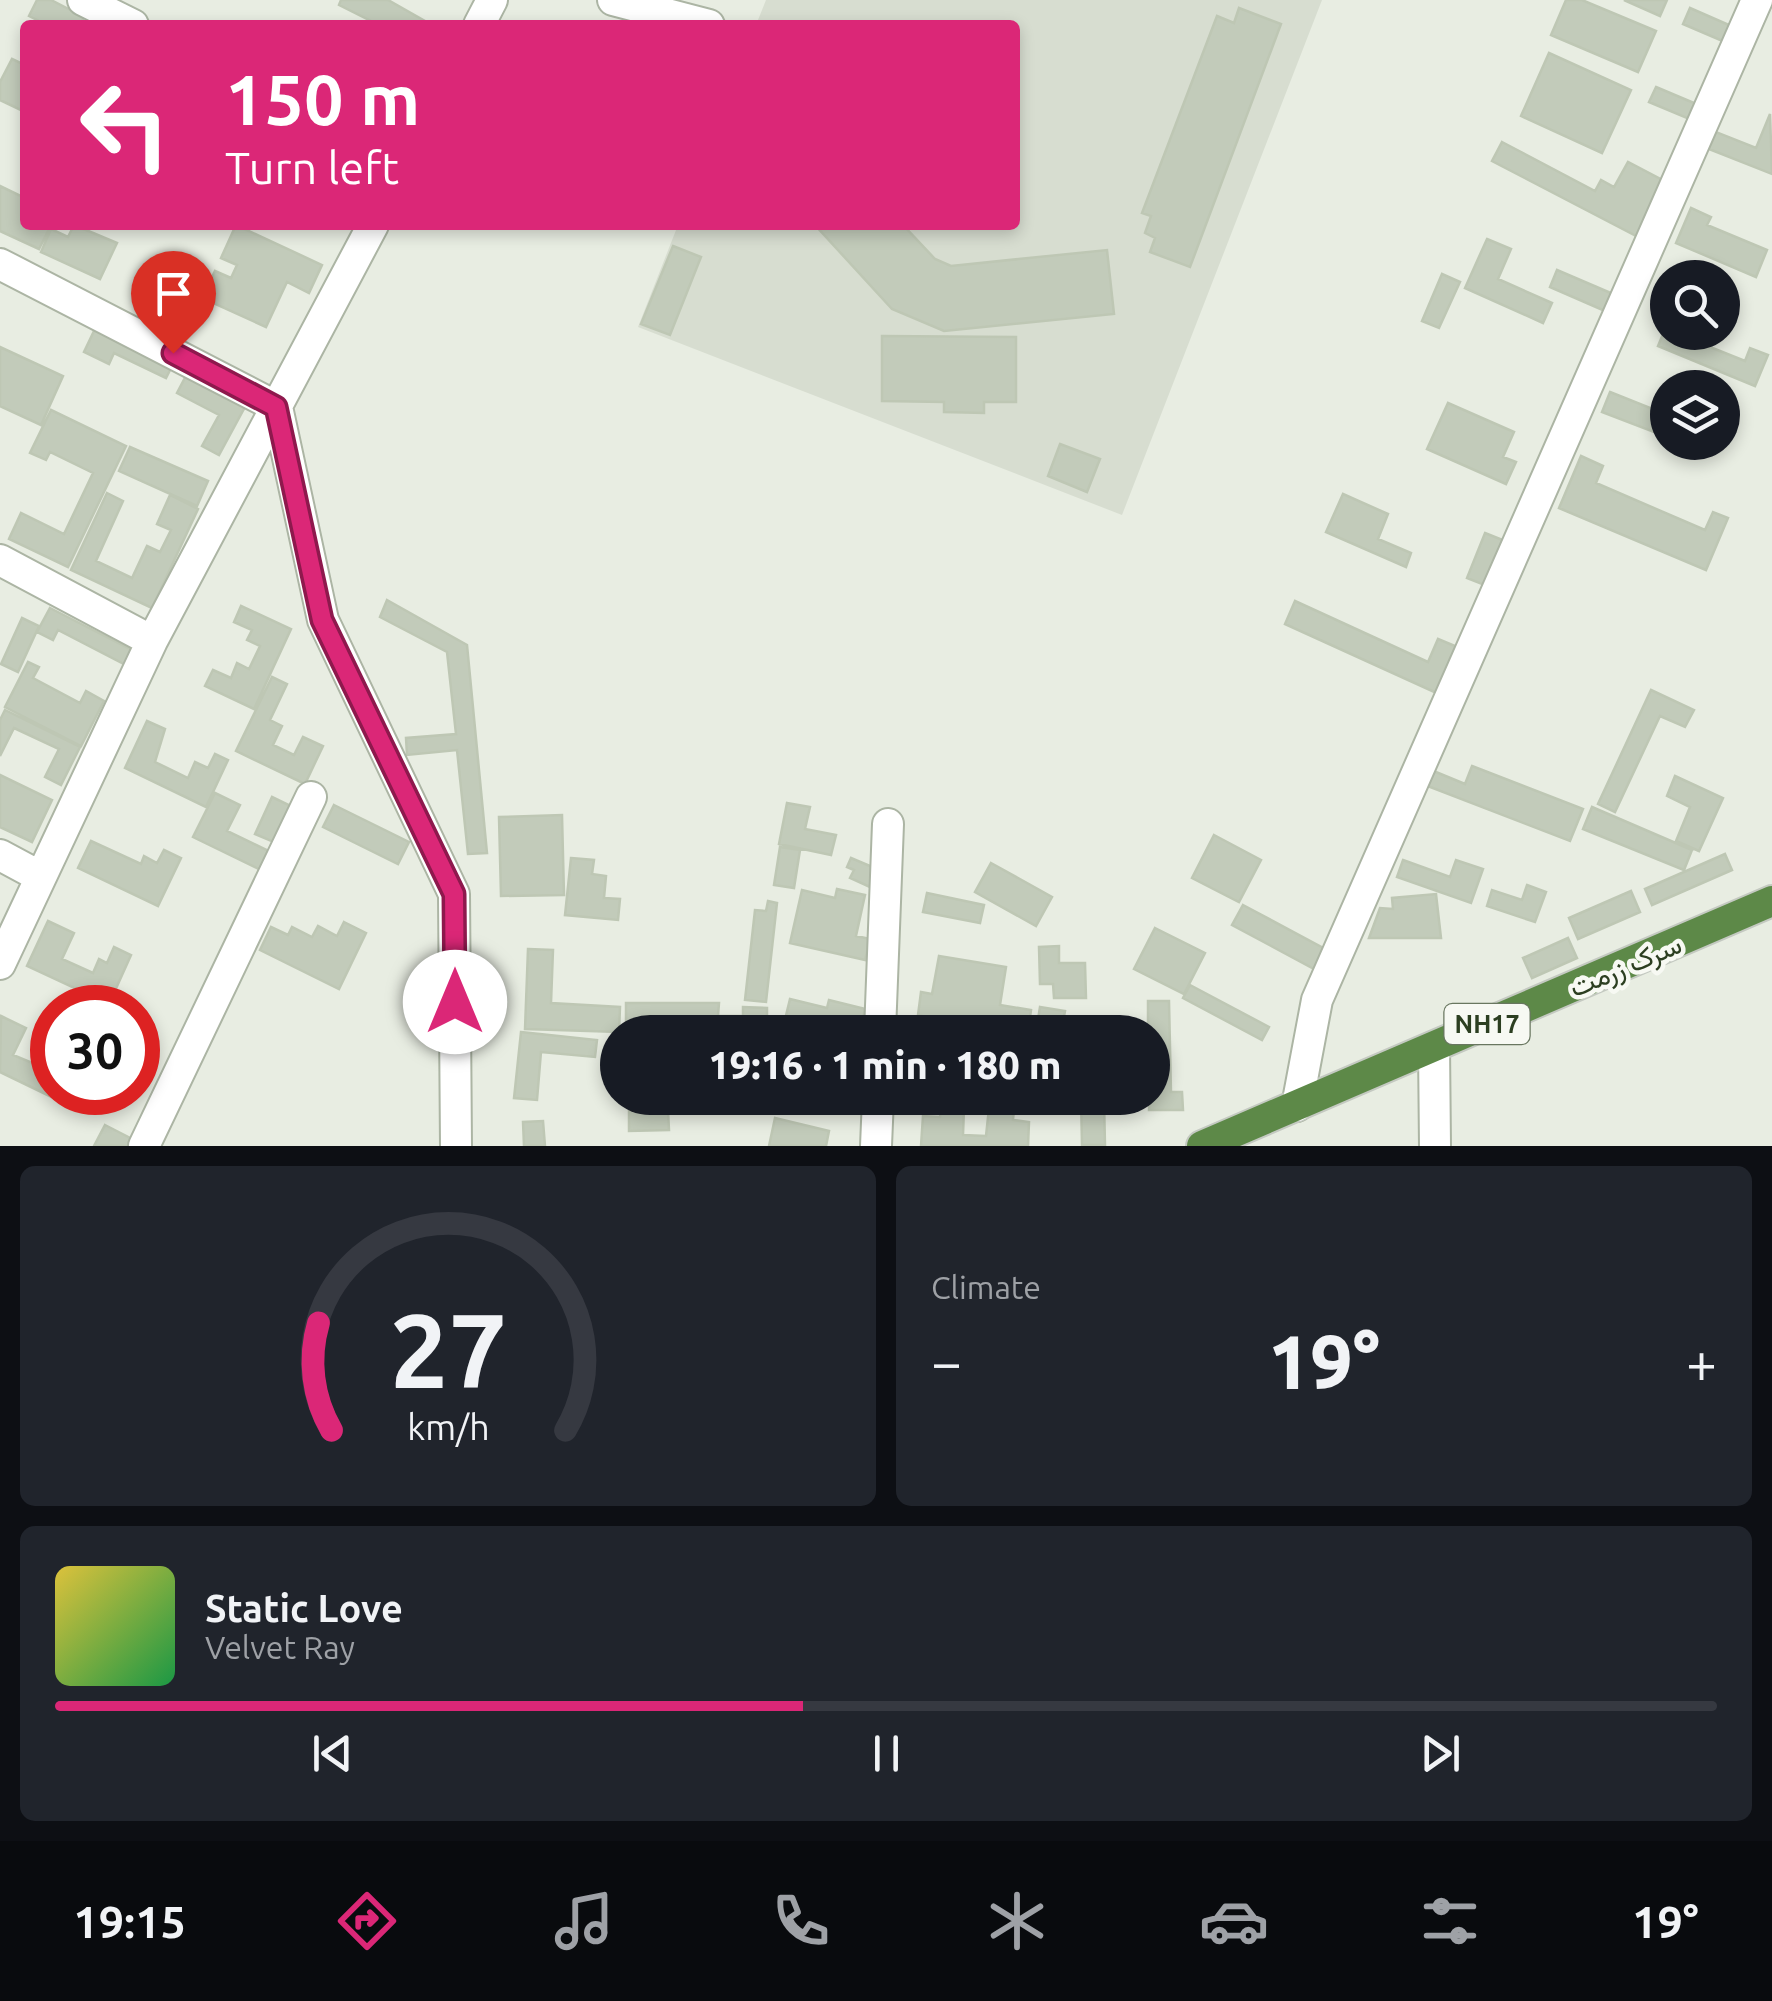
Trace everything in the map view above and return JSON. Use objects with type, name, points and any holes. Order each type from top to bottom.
[{"type":"highway","name":"سرک زرمت","points":[[1202,1146],[1772,901]]},
{"type":"street","points":[[83,0],[123,20]]},
{"type":"street","points":[[613,0],[690,20]]},
{"type":"street","points":[[1297,1106],[1317,1000],[1757,0]]},
{"type":"street","points":[[0,964],[152,641],[370,230]]},
{"type":"street","points":[[0,264],[276,407]]},
{"type":"street","points":[[276,407],[322,620],[454,894],[456,1146]]},
{"type":"street","points":[[0,560],[152,641]]},
{"type":"street","points":[[144,1146],[312,796]]},
{"type":"street","points":[[881,1015],[888,824]]},
{"type":"street","points":[[0,855],[40,876]]},
{"type":"street","points":[[1434,1047],[1434,1146]]},
{"type":"street","points":[[876,1146],[877,1115]]},
{"type":"shaded area","points":[[766,0],[1322,0],[1122,515],[638,327],[676,230],[1020,230],[1020,20],[758,20]]},
{"type":"building","points":[[37,0],[51,0],[84,17],[37,20],[29,16]]},
{"type":"building","points":[[341,0],[388,0],[423,20],[369,20],[339,5]]},
{"type":"building","points":[[1566,0],[1582,0],[1656,31],[1638,72],[1551,35]]},
{"type":"building","points":[[1624,0],[1667,0],[1660,16]]},
{"type":"building","points":[[1239,8],[1281,24],[1190,267],[1150,252],[1155,238],[1145,233],[1151,216],[1142,213],[1217,16],[1234,23]]},
{"type":"building","points":[[1690,8],[1738,29],[1732,45],[1683,24]]},
{"type":"building","points":[[1549,53],[1631,90],[1602,153],[1521,116]]},
{"type":"building","points":[[12,59],[20,63],[20,110],[0,100],[0,82]]},
{"type":"building","points":[[1656,87],[1701,106],[1694,121],[1649,102]]},
{"type":"building","points":[[1770,114],[1772,174],[1709,149],[1716,132],[1756,148]]},
{"type":"building","points":[[1502,142],[1595,191],[1601,180],[1614,187],[1628,162],[1672,185],[1644,240],[1492,161]]},
{"type":"building","points":[[0,186],[20,196],[20,230],[48,230],[39,249],[0,231]]},
{"type":"building","points":[[1691,208],[1711,217],[1707,225],[1767,250],[1756,277],[1740,270],[1740,260],[1716,260],[1676,243]]},
{"type":"building","points":[[51,230],[68,237],[72,230],[86,230],[117,243],[100,279],[41,252]]},
{"type":"building","points":[[234,230],[247,230],[322,265],[309,293],[287,282],[266,327],[202,298],[215,271],[231,278],[237,265],[221,258]]},
{"type":"building","points":[[820,230],[908,230],[935,259],[951,266],[1107,250],[1114,314],[944,331],[892,309]]},
{"type":"building","points":[[1487,239],[1511,249],[1498,279],[1552,303],[1543,323],[1465,288]]},
{"type":"building","points":[[673,246],[701,257],[670,335],[641,324]]},
{"type":"building","points":[[1557,270],[1620,297],[1612,314],[1550,287]]},
{"type":"building","points":[[1442,274],[1460,282],[1439,328],[1422,321]]},
{"type":"building","points":[[95,329],[172,366],[166,378],[114,353],[109,364],[84,352]]},
{"type":"building","points":[[882,336],[1016,337],[1016,402],[984,402],[984,413],[944,412],[944,402],[882,401]]},
{"type":"building","points":[[0,347],[63,376],[41,425],[0,406]]},
{"type":"building","points":[[1750,348],[1768,355],[1755,386],[1740,380],[1740,370],[1716,370],[1668,350],[1718,350],[1745,361]]},
{"type":"building","points":[[187,374],[246,405],[219,455],[202,446],[219,415],[177,393]]},
{"type":"building","points":[[1610,392],[1650,408],[1650,430],[1602,412]]},
{"type":"building","points":[[1448,403],[1514,432],[1503,457],[1516,462],[1506,484],[1427,449]]},
{"type":"building","points":[[51,410],[126,446],[68,567],[9,539],[21,513],[64,534],[93,473],[50,452],[46,460],[30,453]]},
{"type":"building","points":[[1060,444],[1100,459],[1087,492],[1048,476]]},
{"type":"building","points":[[130,447],[208,481],[197,506],[119,471]]},
{"type":"building","points":[[1581,456],[1603,466],[1596,483],[1705,530],[1713,512],[1728,518],[1706,570],[1559,508]]},
{"type":"building","points":[[107,493],[123,501],[96,561],[132,578],[147,546],[160,552],[171,530],[157,524],[170,495],[198,509],[152,608],[71,570]]},
{"type":"building","points":[[1343,494],[1388,514],[1378,539],[1411,553],[1406,567],[1326,532]]},
{"type":"building","points":[[1485,533],[1505,541],[1487,586],[1467,578]]},
{"type":"building","points":[[387,600],[467,645],[487,853],[468,854],[457,750],[407,755],[406,738],[456,734],[447,652],[380,617]]},
{"type":"building","points":[[1295,601],[1428,662],[1438,639],[1462,649],[1441,695],[1285,624]]},
{"type":"building","points":[[241,606],[291,629],[254,709],[205,686],[213,670],[231,678],[237,663],[249,669],[260,646],[247,640],[252,630],[234,622]]},
{"type":"building","points":[[50,608],[132,650],[124,664],[58,630],[53,640],[37,632]]},
{"type":"building","points":[[22,618],[39,626],[18,672],[1,664]]},
{"type":"building","points":[[28,662],[39,667],[33,678],[80,703],[86,691],[104,701],[81,746],[5,707]]},
{"type":"building","points":[[272,677],[287,684],[270,720],[282,726],[273,745],[294,755],[303,737],[323,746],[305,784],[236,751]]},
{"type":"building","points":[[1651,690],[1694,710],[1685,727],[1660,716],[1615,812],[1598,804]]},
{"type":"building","points":[[5,710],[80,747],[61,785],[45,777],[59,749],[14,728],[0,756],[0,720]]},
{"type":"building","points":[[147,721],[165,729],[155,762],[188,778],[195,762],[208,768],[215,754],[228,760],[206,807],[125,768]]},
{"type":"building","points":[[1472,766],[1583,809],[1570,841],[1425,785],[1431,770],[1465,784]]},
{"type":"building","points":[[0,775],[52,800],[32,842],[0,827]]},
{"type":"building","points":[[1675,776],[1723,798],[1699,851],[1676,841],[1690,807],[1667,796]]},
{"type":"building","points":[[215,793],[240,805],[227,831],[271,852],[263,871],[193,837]]},
{"type":"building","points":[[272,797],[293,807],[276,843],[255,834]]},
{"type":"building","points":[[787,803],[810,807],[805,829],[836,835],[831,855],[779,844]]},
{"type":"building","points":[[334,805],[409,842],[398,864],[323,827]]},
{"type":"building","points":[[1592,807],[1692,850],[1684,870],[1583,829]]},
{"type":"building","points":[[562,815],[564,895],[501,896],[499,817]]},
{"type":"building","points":[[1214,835],[1261,860],[1239,902],[1192,878]]},
{"type":"building","points":[[91,841],[141,864],[144,856],[157,863],[164,850],[181,858],[158,906],[78,868]]},
{"type":"building","points":[[780,847],[800,850],[794,888],[774,885]]},
{"type":"building","points":[[1725,854],[1732,870],[1652,905],[1645,889]]},
{"type":"building","points":[[571,858],[594,860],[592,874],[606,876],[604,898],[620,899],[618,920],[565,915]]},
{"type":"building","points":[[851,858],[877,869],[870,887],[850,878],[854,870],[847,867]]},
{"type":"building","points":[[1403,860],[1450,877],[1456,860],[1483,869],[1471,903],[1397,877]]},
{"type":"building","points":[[991,863],[1052,897],[1036,926],[975,892]]},
{"type":"building","points":[[1527,885],[1546,892],[1535,922],[1487,906],[1492,890],[1522,900]]},
{"type":"building","points":[[837,889],[865,895],[856,936],[870,939],[865,960],[790,943],[802,890],[835,898]]},
{"type":"building","points":[[1631,891],[1640,912],[1578,939],[1569,918]]},
{"type":"building","points":[[927,893],[984,905],[980,923],[923,912]]},
{"type":"building","points":[[1436,894],[1441,938],[1369,938],[1380,908],[1393,909],[1392,898]]},
{"type":"building","points":[[768,901],[777,903],[766,1002],[745,1000],[755,910],[766,911]]},
{"type":"building","points":[[1243,905],[1327,950],[1316,970],[1232,925]]},
{"type":"building","points":[[48,921],[74,933],[62,959],[93,973],[99,959],[107,963],[114,947],[131,955],[118,985],[68,985],[27,966]]},
{"type":"building","points":[[344,922],[366,933],[339,989],[260,950],[271,927],[288,935],[292,927],[312,937],[318,926],[337,936]]},
{"type":"building","points":[[1155,928],[1205,953],[1184,994],[1134,969]]},
{"type":"building","points":[[1568,938],[1577,958],[1532,978],[1523,958]]},
{"type":"building","points":[[1059,946],[1059,963],[1085,963],[1086,998],[1054,998],[1053,984],[1040,984],[1039,947]]},
{"type":"building","points":[[528,949],[553,950],[551,1003],[620,1007],[620,1015],[600,1015],[600,1031],[525,1029]]},
{"type":"building","points":[[939,956],[1006,967],[1000,1005],[1031,1010],[1030,1015],[918,1015],[921,992],[932,994]]},
{"type":"building","points":[[1190,985],[1269,1027],[1262,1040],[1183,998]]},
{"type":"building","points":[[790,999],[827,1008],[829,1000],[865,1009],[864,1015],[786,1015]]},
{"type":"building","points":[[1148,1001],[1169,1001],[1169,1015],[1148,1015]]},
{"type":"building","points":[[626,1003],[719,1003],[718,1015],[626,1015]]},
{"type":"building","points":[[743,1007],[767,1008],[767,1015],[743,1015]]},
{"type":"building","points":[[1040,1007],[1065,1011],[1064,1015],[1039,1015]]},
{"type":"building","points":[[1,1016],[26,1028],[13,1055],[30,1062],[30,1087],[0,1072]]},
{"type":"building","points":[[521,1032],[597,1040],[595,1057],[541,1052],[537,1100],[514,1098]]},
{"type":"building","points":[[1170,1046],[1171,1092],[1182,1092],[1183,1110],[1170,1110]]},
{"type":"building","points":[[629,1115],[668,1115],[669,1130],[629,1131]]},
{"type":"building","points":[[964,1115],[963,1135],[986,1136],[988,1115],[1014,1115],[1013,1120],[1029,1122],[1028,1146],[921,1146],[923,1116]]},
{"type":"building","points":[[1081,1115],[1104,1115],[1105,1145],[1082,1145]]},
{"type":"building","points":[[775,1118],[829,1131],[826,1146],[769,1146]]},
{"type":"building","points":[[543,1121],[545,1146],[524,1146],[523,1122]]},
{"type":"building","points":[[105,1125],[138,1142],[136,1146],[94,1146]]},
{"type":"route","points":[[173,353],[276,407],[322,620],[454,894],[455,1002]]}]
